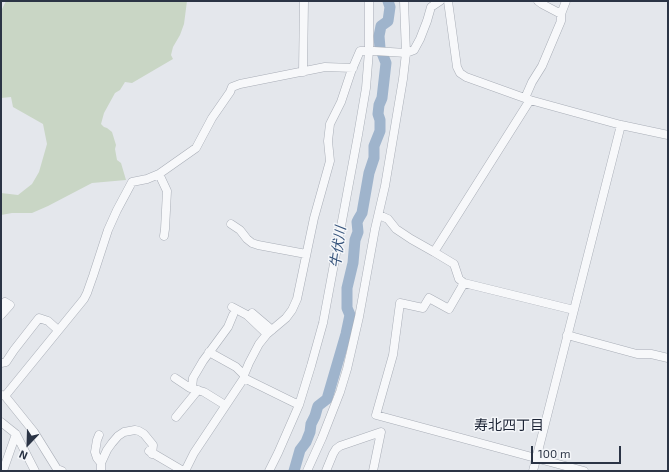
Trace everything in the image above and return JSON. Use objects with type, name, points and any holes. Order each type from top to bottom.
[{"type":"street","points":[[302,72],[304,1]]},
{"type":"street","points":[[269,471],[299,405],[323,323],[366,88],[371,51],[369,1]]},
{"type":"street","points":[[307,471],[333,410],[347,369],[359,317],[375,229],[393,145],[403,79],[404,1]]},
{"type":"street","points":[[101,467],[107,450],[118,436],[129,430],[135,430],[144,434],[153,445],[150,452],[184,471],[244,376],[259,344],[269,332],[286,318],[297,299],[314,218],[330,161],[328,141],[330,124],[341,102],[360,51],[403,53],[414,50],[420,39],[431,7],[440,1]]},
{"type":"street","points":[[448,1],[456,67],[460,73],[466,77],[528,99],[621,125],[668,135]]},
{"type":"street","points":[[538,1],[561,14]]},
{"type":"street","points":[[434,252],[528,99],[532,82],[542,66],[561,21],[561,14],[566,1]]},
{"type":"street","points":[[62,471],[57,469],[34,432],[3,395],[84,299],[108,230],[132,182],[148,179],[159,174],[196,148],[212,118],[232,87],[312,69],[325,67],[353,68]]},
{"type":"street","points":[[534,471],[621,125]]},
{"type":"street","points":[[159,174],[167,191],[164,236]]},
{"type":"street","points":[[379,215],[388,219],[396,229],[411,239],[454,264],[459,279],[464,283],[574,310]]},
{"type":"street","points":[[231,224],[240,230],[252,243],[306,254]]},
{"type":"street","points":[[464,283],[449,309],[429,298],[423,308],[400,303],[394,355],[376,415],[584,471]]},
{"type":"street","points":[[1,307],[5,302],[10,305],[1,315]]},
{"type":"street","points":[[176,417],[195,389],[193,378],[209,352],[228,327],[232,311],[247,315],[269,332]]},
{"type":"street","points":[[252,313],[269,332]]},
{"type":"street","points":[[1,363],[6,362],[39,318],[48,321],[58,330]]},
{"type":"street","points":[[567,335],[637,354],[651,354],[668,358]]},
{"type":"street","points":[[209,352],[236,367],[244,376],[299,405]]},
{"type":"street","points":[[175,378],[195,389],[204,392],[225,405]]},
{"type":"street","points":[[1,422],[16,434],[35,471]]},
{"type":"street","points":[[326,471],[333,454],[340,446],[380,432],[373,471]]},
{"type":"street","points":[[3,471],[16,434]]},
{"type":"street","points":[[100,435],[97,440],[95,452],[101,467]]},
{"type":"green space","points":[[6,1],[187,1],[184,24],[173,47],[171,55],[173,59],[132,83],[125,82],[120,90],[115,93],[104,113],[101,124],[112,132],[116,145],[115,149],[117,160],[121,163],[126,180],[92,183],[32,213],[12,213],[1,215],[1,193],[18,195],[32,184],[39,172],[47,144],[43,124],[13,107],[11,97],[1,98],[1,11]]},
{"type":"waterway","name":"牛伏川","points":[[294,471],[300,450],[306,442],[318,406],[327,399],[350,315],[347,308],[347,288],[353,263],[355,240],[358,232],[357,222],[362,213],[369,173],[374,158],[374,146],[380,131],[380,120],[378,114],[379,105],[382,98],[386,63],[380,48],[379,36],[381,26],[388,21],[390,7],[388,1]]},
{"type":"district","name":"寿北四丁目","points":[[509,425]]}]
